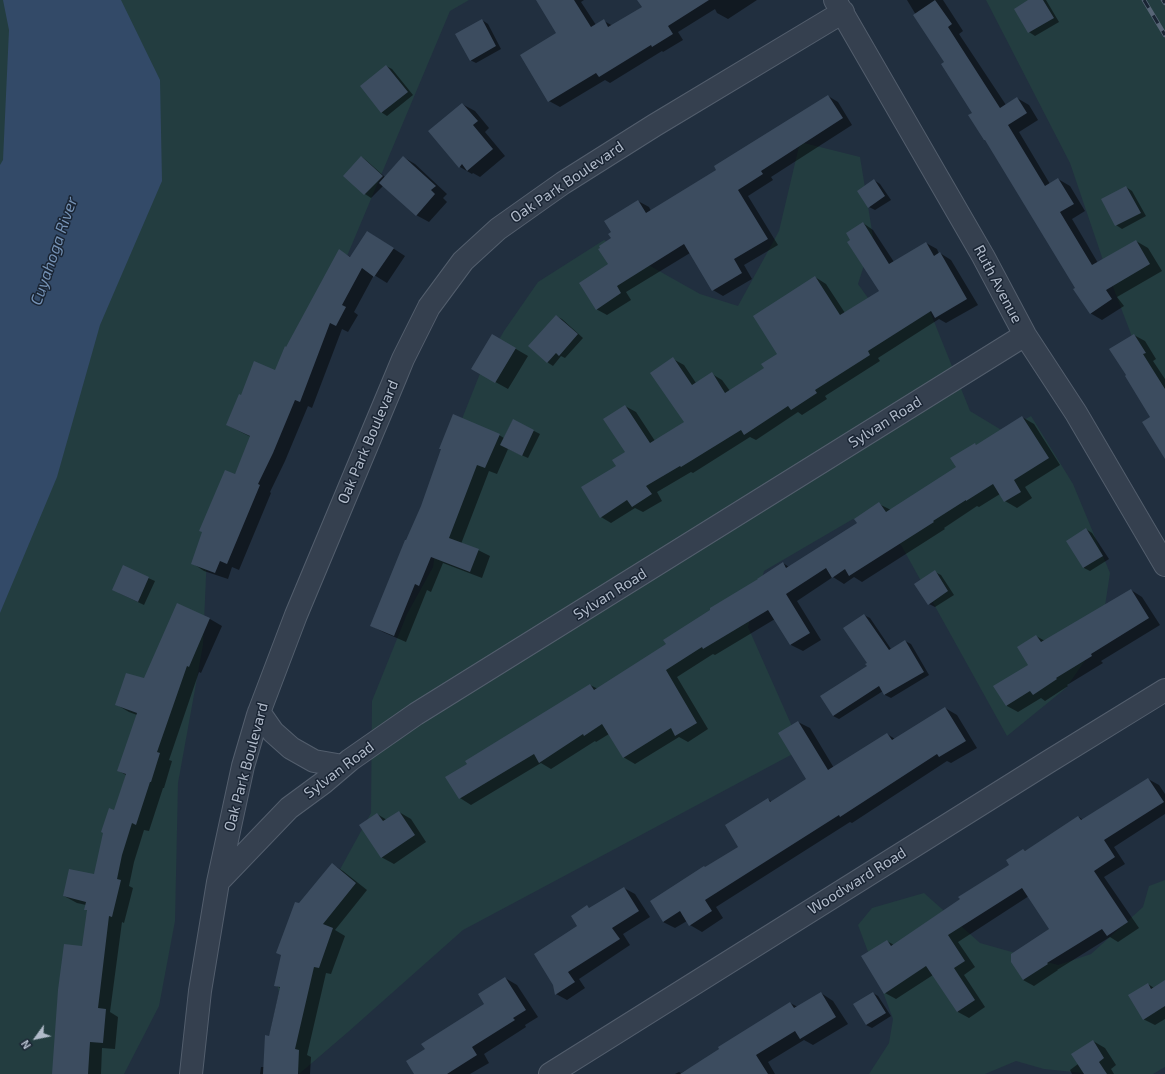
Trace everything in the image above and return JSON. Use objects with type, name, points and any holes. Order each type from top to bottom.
[{"type":"street","name":"Ruth Avenue","points":[[839,6],[984,256],[1025,335],[1079,419],[1165,565]]},
{"type":"street","name":"Oak Park Boulevard","points":[[191,1074],[200,991],[218,882],[243,766],[259,712],[296,615],[403,359],[429,307],[463,261],[494,232],[563,183],[839,6]]},
{"type":"street","name":"Sylvan Road","points":[[218,882],[289,808],[343,766],[416,714],[1025,335]]},
{"type":"street","name":"Woodward Road","points":[[550,1074],[1165,690]]},
{"type":"street","points":[[259,712],[273,732],[291,748],[314,761],[343,766]]},
{"type":"green space","points":[[0,0],[469,0],[450,11],[313,337],[207,554],[203,645],[178,783],[175,921],[159,1006],[124,1074],[0,1074]]},
{"type":"green space","points":[[986,0],[1165,0],[1165,423],[1105,266],[1070,163]]},
{"type":"green space","points":[[800,142],[860,157],[873,237],[858,284],[883,319],[929,309],[970,411],[1003,431],[1031,416],[1073,484],[1110,573],[1100,639],[1066,688],[1007,736],[901,545],[853,519],[764,571],[748,627],[802,749],[463,930],[299,1074],[277,984],[371,813],[372,701],[407,614],[433,567],[450,449],[481,371],[504,331],[538,282],[604,240],[700,294],[738,306],[779,231]]},
{"type":"green space","points":[[1165,880],[1165,1067],[1153,1074],[1093,1074],[1044,1069],[1016,1061],[985,1074],[869,1074],[889,1043],[893,1019],[858,925],[872,908],[924,893],[980,943],[1058,965],[1091,954],[1143,907],[1149,886]]},
{"type":"water","name":"Cuyahoga River","points":[[3,0],[121,0],[160,80],[162,181],[100,325],[57,477],[0,613],[0,165],[3,160],[9,30]]},
{"type":"building","points":[[536,0],[574,0],[591,27],[604,19],[608,27],[642,7],[637,0],[709,0],[668,26],[673,34],[652,47],[651,45],[599,77],[596,73],[548,102],[520,55],[556,33]]},
{"type":"building","points":[[935,0],[952,24],[948,27],[1000,108],[1017,97],[1027,113],[1008,125],[1045,186],[1058,178],[1074,204],[1060,212],[1092,265],[1136,240],[1150,264],[1106,290],[1112,299],[1090,314],[1073,289],[1075,288],[985,140],[968,115],[972,113],[941,64],[944,62],[913,15]]},
{"type":"building","points":[[1028,0],[1043,0],[1054,18],[1028,33],[1014,9]]},
{"type":"building","points":[[482,19],[496,46],[470,61],[455,34]]},
{"type":"building","points":[[386,65],[408,92],[381,113],[360,86]]},
{"type":"building","points":[[828,95],[843,118],[761,171],[763,174],[738,190],[768,239],[734,259],[742,273],[712,291],[684,244],[617,286],[621,293],[596,310],[579,283],[608,264],[598,249],[600,248],[599,246],[611,238],[608,234],[611,232],[604,221],[638,200],[646,213],[716,170],[714,166]]},
{"type":"building","points":[[462,103],[478,121],[473,125],[493,149],[467,171],[462,164],[459,168],[428,131]]},
{"type":"building","points":[[361,156],[383,176],[364,195],[343,176]]},
{"type":"building","points":[[403,156],[436,186],[431,190],[435,194],[416,216],[379,183]]},
{"type":"building","points":[[874,179],[885,196],[868,208],[857,191]]},
{"type":"building","points":[[1126,186],[1141,213],[1115,226],[1101,199]]},
{"type":"building","points":[[863,222],[889,264],[926,242],[934,256],[940,252],[967,299],[935,318],[931,311],[868,351],[870,355],[815,390],[817,393],[791,410],[788,406],[744,435],[741,430],[681,467],[680,466],[646,486],[652,494],[632,507],[627,500],[600,518],[581,487],[616,466],[612,460],[625,452],[603,419],[625,405],[650,443],[684,422],[650,373],[673,357],[692,385],[712,372],[725,393],[764,368],[761,364],[777,354],[753,316],[815,276],[840,315],[879,291],[847,242],[850,240],[846,233]]},
{"type":"building","points":[[367,231],[394,248],[374,277],[362,268],[342,305],[346,307],[336,326],[330,323],[300,402],[295,400],[273,453],[258,484],[260,485],[227,564],[220,561],[215,573],[191,564],[202,532],[199,531],[225,470],[235,474],[250,436],[226,425],[239,394],[241,395],[254,361],[275,370],[285,346],[286,347],[339,249],[350,257]]},
{"type":"building","points":[[556,315],[578,334],[559,356],[556,353],[547,363],[528,346]]},
{"type":"building","points":[[492,334],[516,348],[495,383],[471,369]]},
{"type":"building","points":[[1134,334],[1146,353],[1143,354],[1165,389],[1165,459],[1142,422],[1150,417],[1109,349]]},
{"type":"building","points":[[453,414],[500,434],[485,468],[477,465],[449,538],[479,549],[470,572],[431,557],[419,586],[415,584],[394,636],[370,626],[405,540],[421,506],[441,449],[439,449]]},
{"type":"building","points":[[1022,416],[1049,458],[1014,480],[1021,492],[1004,502],[993,484],[849,576],[845,569],[832,578],[826,568],[786,594],[810,633],[790,645],[768,610],[703,649],[702,647],[666,670],[697,723],[675,736],[671,728],[623,758],[602,724],[584,736],[583,734],[539,763],[534,754],[459,799],[445,777],[467,764],[465,761],[590,684],[594,690],[666,644],[663,640],[710,610],[710,608],[783,562],[786,568],[857,523],[854,519],[879,502],[886,512],[956,467],[950,458],[975,443],[976,445]]},
{"type":"building","points":[[513,419],[534,430],[522,456],[500,445]]},
{"type":"building","points":[[1086,528],[1103,556],[1083,568],[1066,541]]},
{"type":"building","points":[[123,565],[149,577],[138,602],[112,590]]},
{"type":"building","points":[[935,570],[948,591],[928,605],[914,584]]},
{"type":"building","points":[[1131,589],[1149,618],[1091,654],[1092,656],[1056,678],[1057,679],[1033,695],[1030,691],[1006,706],[993,686],[1028,665],[1017,647],[1036,635],[1041,642]]},
{"type":"building","points":[[177,603],[210,618],[189,667],[187,666],[157,752],[160,753],[151,782],[136,825],[132,823],[122,855],[117,879],[121,880],[112,917],[109,916],[98,1008],[106,1009],[103,1043],[90,1042],[88,1074],[52,1074],[58,990],[64,944],[82,946],[87,910],[84,910],[86,902],[63,896],[69,869],[94,874],[103,833],[101,832],[109,808],[114,810],[126,774],[117,771],[137,713],[115,705],[126,673],[144,678]]},
{"type":"building","points":[[864,614],[889,650],[905,640],[924,672],[884,695],[879,686],[833,716],[820,696],[867,666],[865,664],[867,663],[843,628]]},
{"type":"building","points":[[945,707],[966,741],[939,757],[937,754],[840,817],[839,815],[705,900],[712,911],[689,926],[680,911],[663,922],[650,901],[704,866],[705,867],[738,847],[725,825],[768,798],[770,802],[806,779],[778,733],[798,721],[828,770],[887,733],[892,740]]},
{"type":"building","points":[[1148,778],[1164,802],[1104,840],[1115,857],[1094,871],[1128,922],[1107,936],[1102,929],[1047,963],[1048,964],[1023,980],[1011,962],[1011,954],[1049,929],[1022,888],[948,935],[965,961],[954,968],[975,1000],[957,1012],[926,966],[884,994],[861,956],[887,940],[891,946],[960,899],[958,897],[1009,865],[1006,860],[1023,849],[1025,851],[1078,816],[1081,820]]},
{"type":"building","points":[[399,811],[415,835],[381,858],[359,825],[377,813],[383,821]]},
{"type":"building","points":[[332,863],[356,883],[323,924],[333,928],[319,968],[314,967],[295,1049],[299,1050],[298,1074],[263,1074],[265,1035],[269,1036],[280,987],[274,986],[281,955],[276,953],[295,902],[299,903]]},
{"type":"building","points":[[624,887],[639,911],[612,928],[620,939],[568,972],[575,982],[555,995],[553,985],[534,954],[577,926],[571,916],[587,905],[589,908]]},
{"type":"building","points":[[505,977],[526,1010],[513,1018],[515,1020],[472,1047],[477,1055],[447,1074],[414,1074],[406,1061],[425,1049],[421,1044],[484,1004],[478,994]]},
{"type":"building","points":[[1165,980],[1165,1006],[1143,1020],[1128,995],[1148,983],[1151,989]]},
{"type":"building","points":[[821,992],[836,1017],[800,1039],[795,1031],[756,1055],[768,1074],[680,1074],[719,1049],[718,1047],[790,1002],[794,1008]]},
{"type":"building","points":[[873,992],[886,1013],[866,1025],[853,1004]]},
{"type":"building","points":[[1093,1040],[1104,1058],[1099,1062],[1107,1074],[1084,1074],[1071,1054]]},
{"type":"railway","points":[[1144,0],[1165,35]]}]
